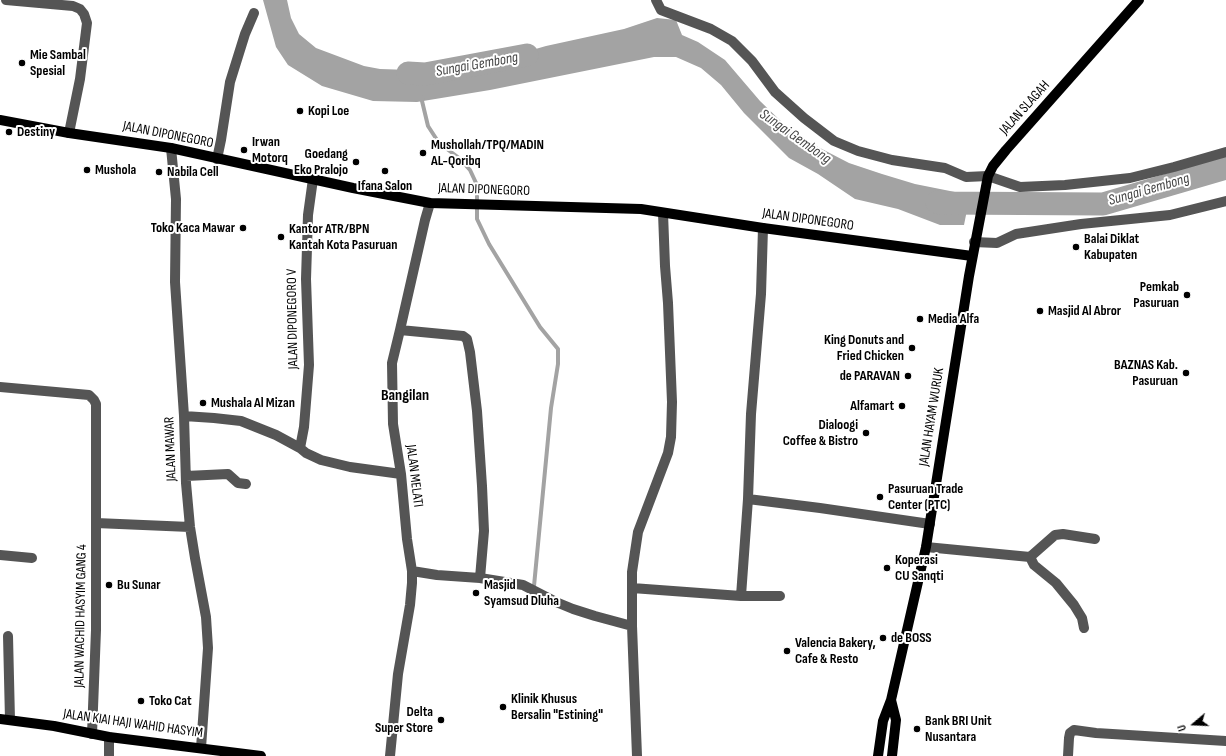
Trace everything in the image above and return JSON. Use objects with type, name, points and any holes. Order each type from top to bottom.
[{"type":"main road","name":"JALAN SLAGAH","points":[[972,256],[987,178],[993,166],[1139,0]]},
{"type":"main road","name":"JALAN DIPONEGORO","points":[[0,120],[171,148],[353,188],[430,203],[641,209],[763,228],[972,256]]},
{"type":"main road","name":"JALAN HAYAM WURUK","points":[[878,756],[883,721],[891,700],[926,547],[972,256]]},
{"type":"main road","name":"JALAN HAYAM WURUK","points":[[891,700],[896,720],[892,756]]},
{"type":"main road","name":"JALAN KIAI HAJI WAHID HASYIM","points":[[5,720],[54,726],[109,737],[261,756]]},
{"type":"street","points":[[6,0],[72,6],[80,9],[84,14],[87,24],[80,79],[69,132]]},
{"type":"street","points":[[656,0],[661,10],[711,29],[732,41],[752,61],[775,92],[804,118],[834,141],[858,151],[892,160],[945,168],[966,177],[987,178],[1020,187],[1065,185],[1130,178],[1226,152]]},
{"type":"street","points":[[217,159],[230,82],[245,34],[254,13]]},
{"type":"street","name":"JALAN MAWAR","points":[[171,148],[176,199],[175,282],[184,416],[186,476],[190,527],[206,617],[208,648],[201,748]]},
{"type":"street","name":"JALAN DIPONEGORO V","points":[[300,448],[304,427],[310,366],[306,279],[308,215],[313,179]]},
{"type":"street","points":[[975,239],[997,243],[1014,235],[1023,233],[1081,224],[1170,215],[1226,201]]},
{"type":"street","name":"JALAN MELATI","points":[[390,756],[398,674],[410,605],[412,583],[412,571],[407,540],[401,474],[393,424],[392,363],[430,203]]},
{"type":"street","points":[[637,756],[632,626],[632,572],[638,532],[668,453],[671,437],[672,394],[663,213]]},
{"type":"street","points":[[741,596],[748,500],[751,414],[761,294],[763,228]]},
{"type":"street","points":[[400,330],[463,336],[467,339],[477,411],[482,486],[484,531],[480,578]]},
{"type":"street","name":"JALAN WACHID HASYIM GANG 4","points":[[0,387],[89,395],[96,404],[96,630],[92,734]]},
{"type":"street","points":[[184,416],[241,422],[286,439],[306,453],[320,460],[350,468],[401,474]]},
{"type":"street","points":[[186,476],[228,474],[238,483],[246,484]]},
{"type":"street","points":[[748,500],[820,508],[930,524]]},
{"type":"street","points":[[96,523],[190,527]]},
{"type":"street","points":[[926,547],[1030,557],[1055,535],[1063,534],[1095,539]]},
{"type":"street","points":[[0,555],[32,558]]},
{"type":"street","points":[[1030,557],[1034,564],[1056,583],[1074,605],[1082,618],[1084,628]]},
{"type":"street","points":[[412,571],[437,575],[480,578],[523,585],[573,609],[632,626]]},
{"type":"street","points":[[632,588],[741,596],[780,596]]},
{"type":"street","points":[[5,720],[8,636]]},
{"type":"street","points":[[1068,756],[1070,733],[1074,730],[1096,733],[1226,741]]},
{"type":"street","points":[[109,737],[109,756]]},
{"type":"water","points":[[263,0],[287,0],[291,18],[299,34],[316,48],[364,66],[380,69],[441,71],[487,63],[546,46],[624,29],[657,18],[676,20],[682,35],[698,42],[725,60],[760,101],[787,127],[818,147],[849,163],[882,174],[915,184],[970,195],[964,225],[940,225],[898,209],[855,199],[818,174],[789,158],[744,113],[721,85],[701,68],[676,57],[654,57],[490,90],[417,102],[373,101],[322,86],[288,65],[276,47]]},
{"type":"waterway","name":"Sungai Gembong","points":[[408,73],[425,74],[527,55]]},
{"type":"waterway","points":[[423,97],[422,101],[428,126],[439,143],[459,158],[470,170],[477,185],[477,219],[489,244],[540,327],[558,349],[558,364],[551,408],[534,586]]},
{"type":"waterway","name":"Sungai Gembong","points":[[937,202],[1103,204],[1226,168]]},
{"type":"place","name":"Mie Sambal Spesial","points":[[22,63]]},
{"type":"place","name":"Kopi Loe","points":[[300,111]]},
{"type":"place","name":"Destiny","points":[[9,132]]},
{"type":"place","name":"Irwan Motorq","points":[[244,150]]},
{"type":"place","name":"Mushollah/TPQ/MADIN AL-Qoribq","points":[[423,153]]},
{"type":"place","name":"Goedang Eko Pralojo","points":[[356,162]]},
{"type":"place","name":"Mushola","points":[[87,170]]},
{"type":"place","name":"Ifana Salon","points":[[385,171]]},
{"type":"place","name":"Nabila Cell","points":[[159,172]]},
{"type":"place","name":"Toko Kaca Mawar","points":[[243,228]]},
{"type":"place","name":"Kantor ATR/BPN Kantah Kota Pasuruan","points":[[281,237]]},
{"type":"place","name":"Balai Diklat Kabupaten","points":[[1076,247]]},
{"type":"place","name":"Pemkab Pasuruan","points":[[1187,295]]},
{"type":"place","name":"Masjid Al Abror","points":[[1040,311]]},
{"type":"place","name":"Media Alfa","points":[[920,319]]},
{"type":"place","name":"King Donuts and Fried Chicken","points":[[912,348]]},
{"type":"place","name":"BAZNAS Kab. Pasuruan","points":[[1186,373]]},
{"type":"place","name":"de PARAVAN","points":[[908,376]]},
{"type":"place","name":"Mushala Al Mizan","points":[[203,403]]},
{"type":"place","name":"Alfamart","points":[[902,406]]},
{"type":"place","name":"Dialoogi Coffee & Bistro","points":[[866,433]]},
{"type":"place","name":"Pasuruan Trade Center (PTC)","points":[[880,497]]},
{"type":"place","name":"Koperasi CU Sanqti","points":[[887,568]]},
{"type":"place","name":"Bu Sunar","points":[[109,585]]},
{"type":"place","name":"Masjid Syamsud Dluha","points":[[476,593]]},
{"type":"place","name":"de BOSS","points":[[883,638]]},
{"type":"place","name":"Valencia Bakery, Cafe & Resto","points":[[787,651]]},
{"type":"place","name":"Toko Cat","points":[[141,701]]},
{"type":"place","name":"Klinik Khusus Bersalin \"Estining\"","points":[[503,707]]},
{"type":"place","name":"Delta Super Store","points":[[441,720]]},
{"type":"place","name":"Bank BRI Unit Nusantara","points":[[917,729]]},
{"type":"district","name":"Bangilan","points":[[405,396]]}]
